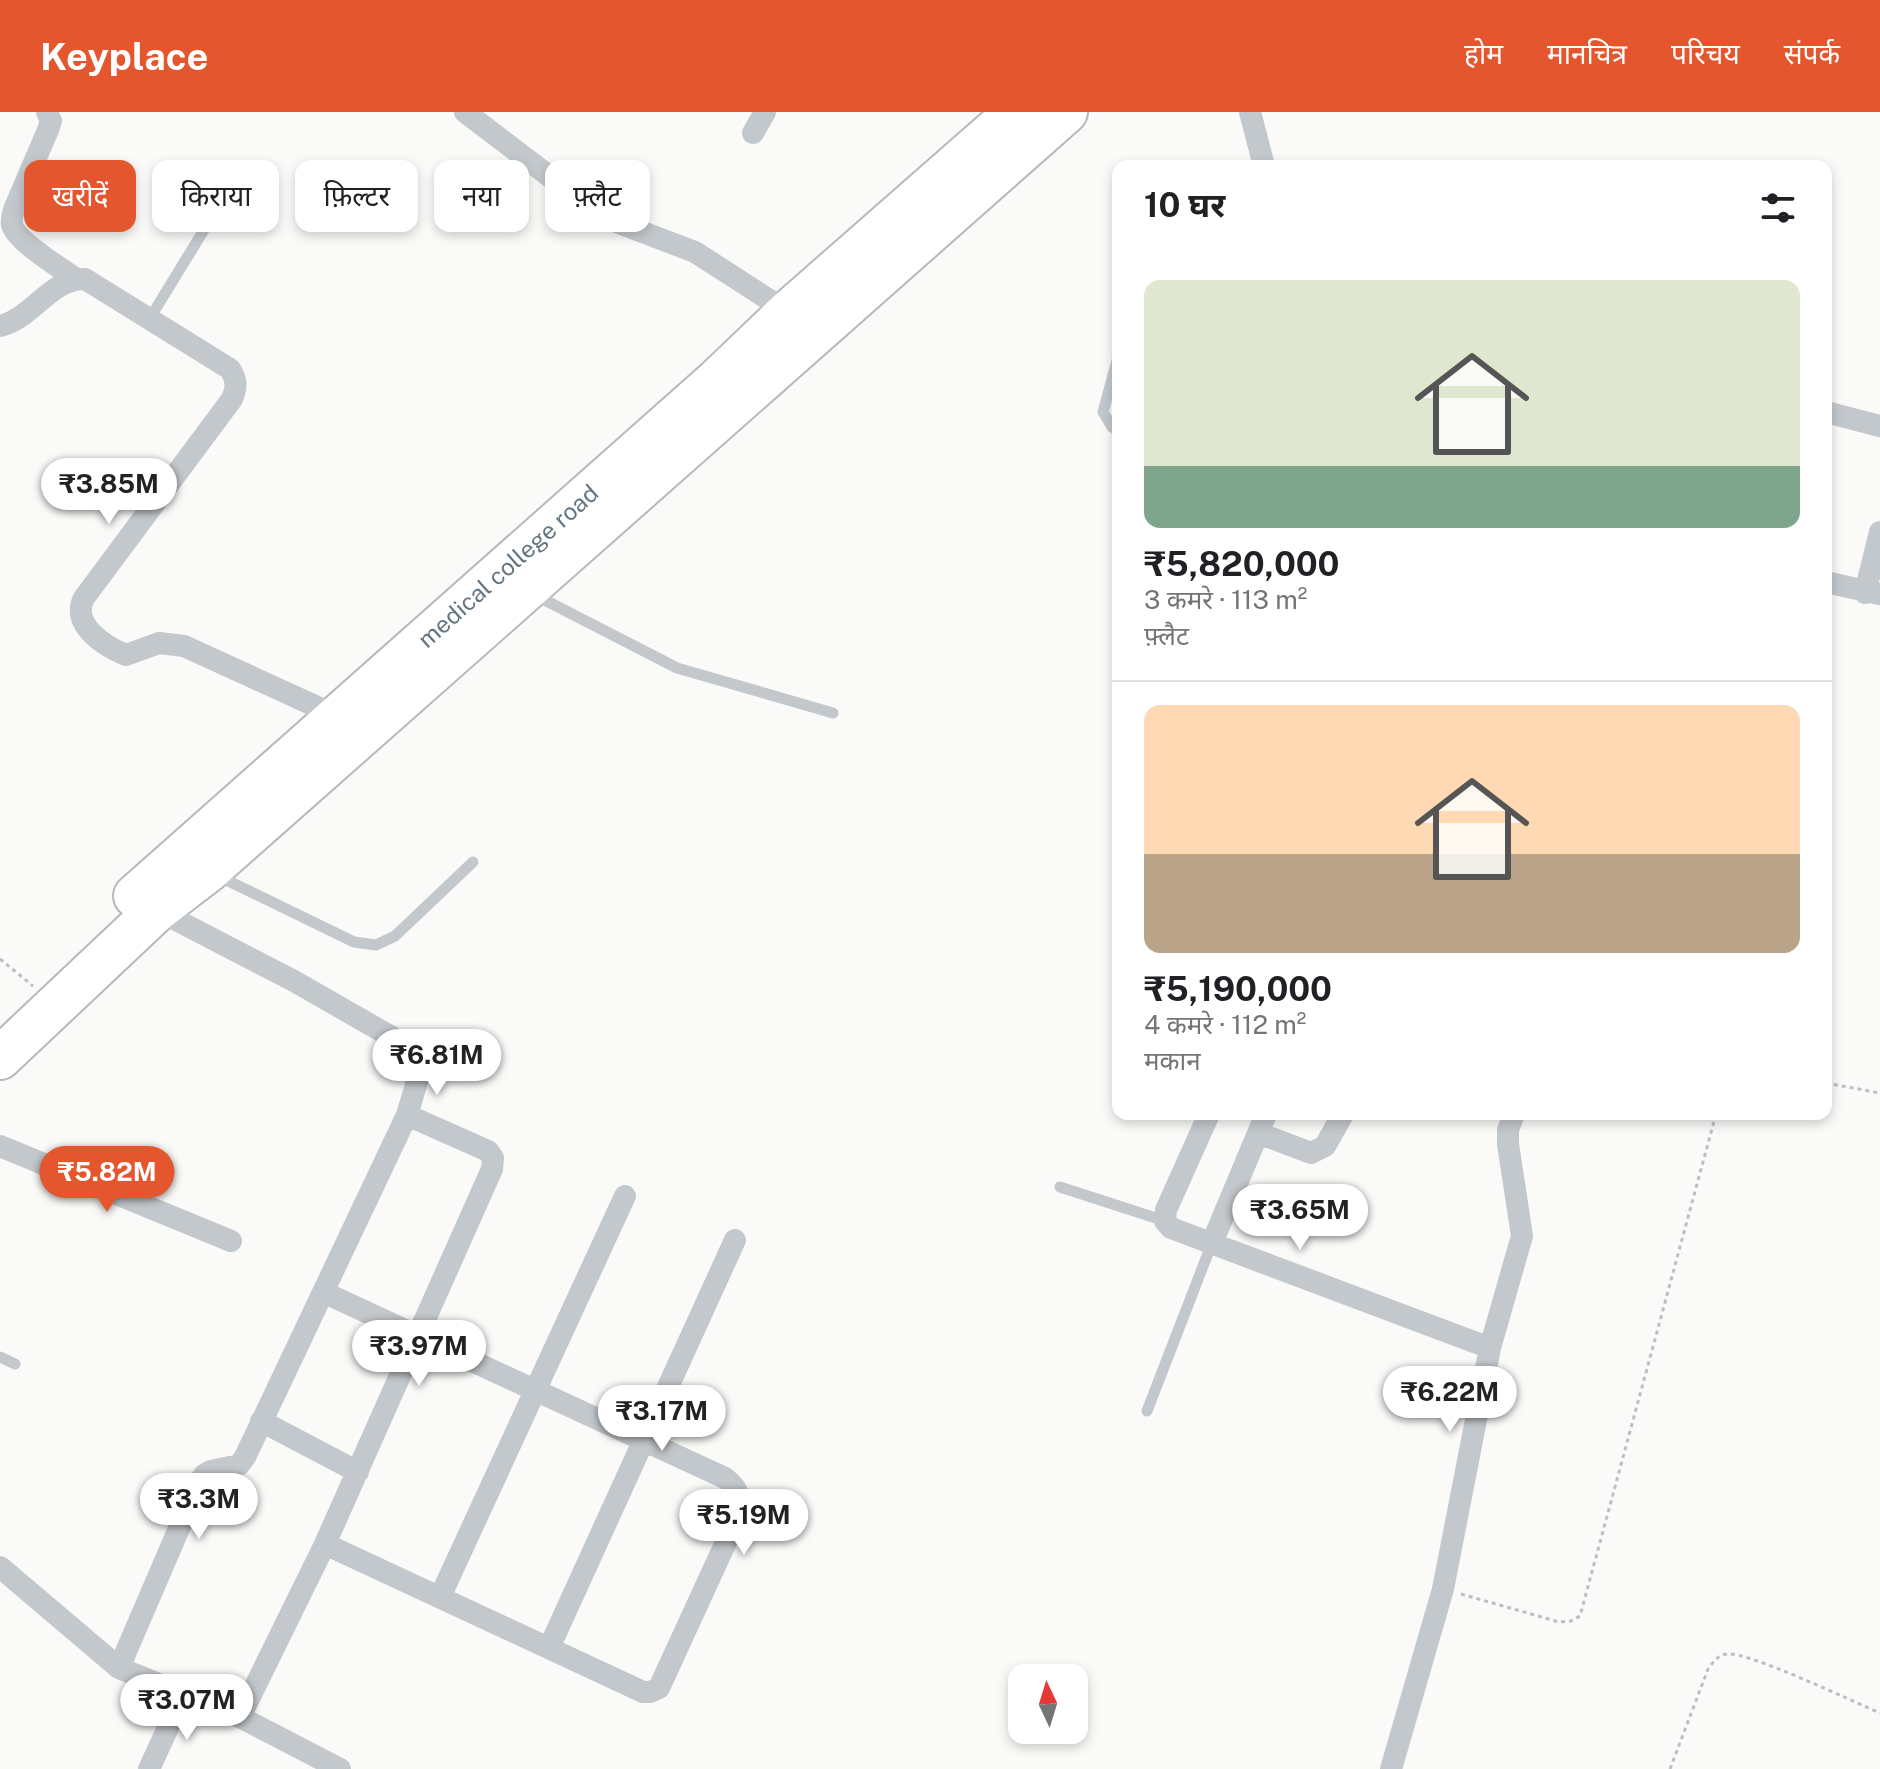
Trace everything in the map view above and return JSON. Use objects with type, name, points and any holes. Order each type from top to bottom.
[{"type":"highway","name":"medical college road","points":[[0,1023],[36,989],[106,940],[337,716],[1016,112]]},
{"type":"highway","points":[[0,1058],[106,940],[157,910],[208,871],[1066,112]]},
{"type":"street","points":[[47,112],[51,121],[15,207],[13,229],[76,279],[96,284],[230,369],[237,389],[84,598],[80,605],[84,625],[126,655],[159,643],[184,646],[337,716]]},
{"type":"street","points":[[465,112],[603,217],[695,252],[788,312]]},
{"type":"street","points":[[753,133],[765,112]]},
{"type":"street","points":[[1250,112],[1262,160]]},
{"type":"street","points":[[0,326],[15,320],[64,284],[76,279]]},
{"type":"street","points":[[1832,414],[1880,426]]},
{"type":"street","points":[[1832,583],[1873,593],[1876,542],[1880,532]]},
{"type":"street","points":[[119,1668],[199,1482],[211,1471],[239,1465],[407,1115],[421,1068],[420,1057],[411,1048],[294,981],[157,910]]},
{"type":"street","points":[[240,1717],[325,1544],[492,1169],[493,1158],[488,1151],[407,1115]]},
{"type":"street","points":[[1206,1120],[1166,1210],[1165,1221],[1171,1228],[1490,1348]]},
{"type":"street","points":[[1212,1243],[1262,1124],[1311,1153],[1325,1146],[1340,1120]]},
{"type":"street","points":[[1391,1769],[1443,1589],[1490,1348],[1522,1236],[1508,1144],[1512,1120]]},
{"type":"street","points":[[0,1146],[231,1241]]},
{"type":"street","points":[[440,1597],[625,1196]]},
{"type":"street","points":[[549,1648],[735,1240]]},
{"type":"street","points":[[323,1292],[416,1338],[725,1478],[736,1486],[740,1498],[738,1516],[659,1688],[650,1692],[643,1692],[325,1544]]},
{"type":"street","points":[[261,1421],[358,1472]]},
{"type":"street","points":[[0,1567],[119,1668],[240,1717],[340,1769]]},
{"type":"street","points":[[149,1769],[183,1695]]},
{"type":"lane","points":[[150,318],[203,232]]},
{"type":"lane","points":[[1112,379],[1103,412],[1112,427]]},
{"type":"lane","points":[[525,590],[677,668],[833,713]]},
{"type":"lane","points":[[208,871],[354,942],[376,945],[395,936],[473,862]]},
{"type":"lane","points":[[1060,1187],[1165,1221]]},
{"type":"lane","points":[[1147,1411],[1212,1243]]},
{"type":"lane","points":[[0,1357],[15,1364]]},
{"type":"path","points":[[0,959],[36,989]]},
{"type":"path","points":[[1832,1084],[1880,1093]]},
{"type":"path","points":[[1443,1589],[1559,1622],[1580,1616],[1714,1120]]},
{"type":"path","points":[[1670,1769],[1708,1669],[1715,1659],[1725,1654],[1751,1659],[1880,1713]]}]
